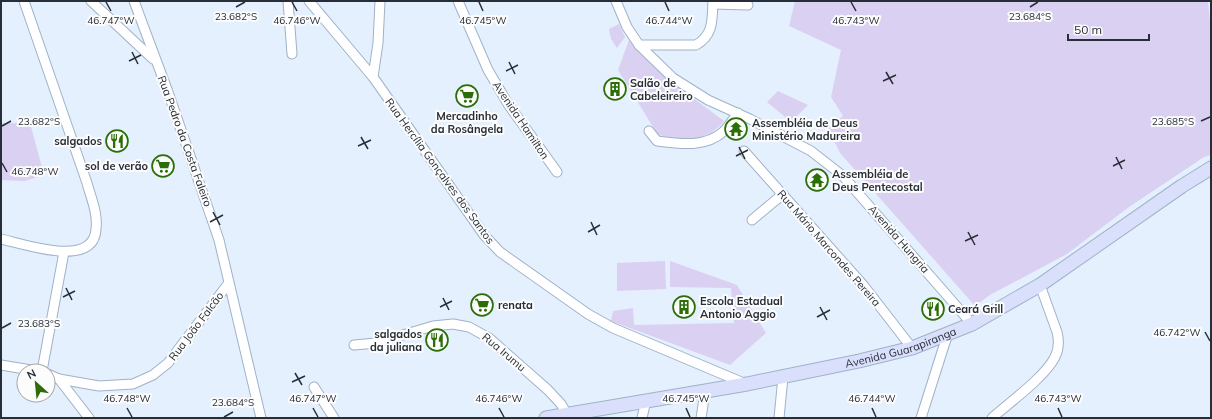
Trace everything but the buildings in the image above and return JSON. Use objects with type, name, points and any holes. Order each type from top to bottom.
[{"type":"main road","name":"Avenida Guarapiranga","points":[[546,418],[747,384],[912,348],[972,324],[1040,285],[1182,186],[1211,168]]},
{"type":"street","points":[[1,239],[64,252],[76,252],[95,238],[96,228],[95,211],[24,1]]},
{"type":"street","points":[[91,1],[155,61]]},
{"type":"street","name":"Rua Pedro da Costa Faleiro","points":[[134,1],[210,212],[226,268],[228,284],[240,325],[261,418]]},
{"type":"street","points":[[288,1],[292,54]]},
{"type":"street","name":"Rua Hercília Gonçalves dos Santos","points":[[309,1],[373,77],[484,235],[500,252],[588,314],[614,328],[747,384]]},
{"type":"street","points":[[373,77],[378,43],[380,1]]},
{"type":"street","name":"Avenida Hamilton","points":[[458,1],[473,37],[500,91],[557,172]]},
{"type":"street","name":"Avenida Hungria","points":[[616,1],[627,26],[639,45],[673,78],[690,90],[811,151],[843,176],[972,324]]},
{"type":"street","points":[[639,45],[696,45],[703,42],[710,30],[713,3],[748,6]]},
{"type":"street","points":[[649,131],[657,141],[680,144],[703,142],[724,131],[738,113]]},
{"type":"street","name":"Rua Mário Marcondes Pereira","points":[[744,151],[864,286],[912,348]]},
{"type":"street","points":[[752,220],[783,194]]},
{"type":"street","points":[[43,363],[64,252]]},
{"type":"street","name":"Rua João Falcão","points":[[56,378],[99,386],[115,386],[133,384],[153,375],[168,363],[228,284]]},
{"type":"street","points":[[992,418],[1046,369],[1055,356],[1059,339],[1040,285]]},
{"type":"street","name":"Rua Irumu","points":[[354,345],[376,342],[433,326],[453,324],[469,327],[489,338],[548,390],[561,404],[567,414]]},
{"type":"street","points":[[921,418],[948,334]]},
{"type":"street","points":[[1,365],[16,368]]},
{"type":"street","points":[[779,418],[783,377]]},
{"type":"street","points":[[59,379],[89,418]]},
{"type":"street","points":[[314,387],[334,418]]},
{"type":"street","points":[[701,418],[705,392]]},
{"type":"street","points":[[642,418],[646,400]]},
{"type":"shaded area","points":[[795,1],[1208,1],[1211,32],[1211,155],[1204,157],[1129,207],[1067,254],[990,295],[975,306],[840,153],[828,128],[843,116],[831,97],[841,50],[789,26]]},
{"type":"shaded area","points":[[619,24],[625,37],[617,48],[611,39],[609,29]]},
{"type":"shaded area","points":[[629,40],[670,81],[724,121],[709,134],[702,137],[686,139],[658,135],[618,70]]},
{"type":"shaded area","points":[[778,91],[808,105],[791,122],[767,102]]},
{"type":"shaded area","points":[[1,123],[30,123],[44,175],[25,181],[1,180]]},
{"type":"shaded area","points":[[665,261],[666,289],[617,291],[617,263]]},
{"type":"shaded area","points":[[670,261],[737,285],[766,333],[730,365],[611,321],[613,311],[633,308],[634,325],[734,323],[731,288],[670,287]]},
{"type":"place","name":"Salão de Cabeleireiro","points":[[615,89]]},
{"type":"place","name":"Mercadinho da Rosângela","points":[[467,96]]},
{"type":"place","name":"Assembléia de Deus Ministério Madureira","points":[[736,129]]},
{"type":"place","name":"salgados","points":[[117,141]]},
{"type":"place","name":"sol de verão","points":[[163,166]]},
{"type":"place","name":"Assembléia de Deus Pentecostal","points":[[817,180]]},
{"type":"place","name":"renata","points":[[482,305]]},
{"type":"place","name":"Escola Estadual Antonio Aggio","points":[[684,307]]},
{"type":"place","name":"Ceará Grill","points":[[933,309]]},
{"type":"place","name":"salgados da juliana","points":[[437,340]]}]
